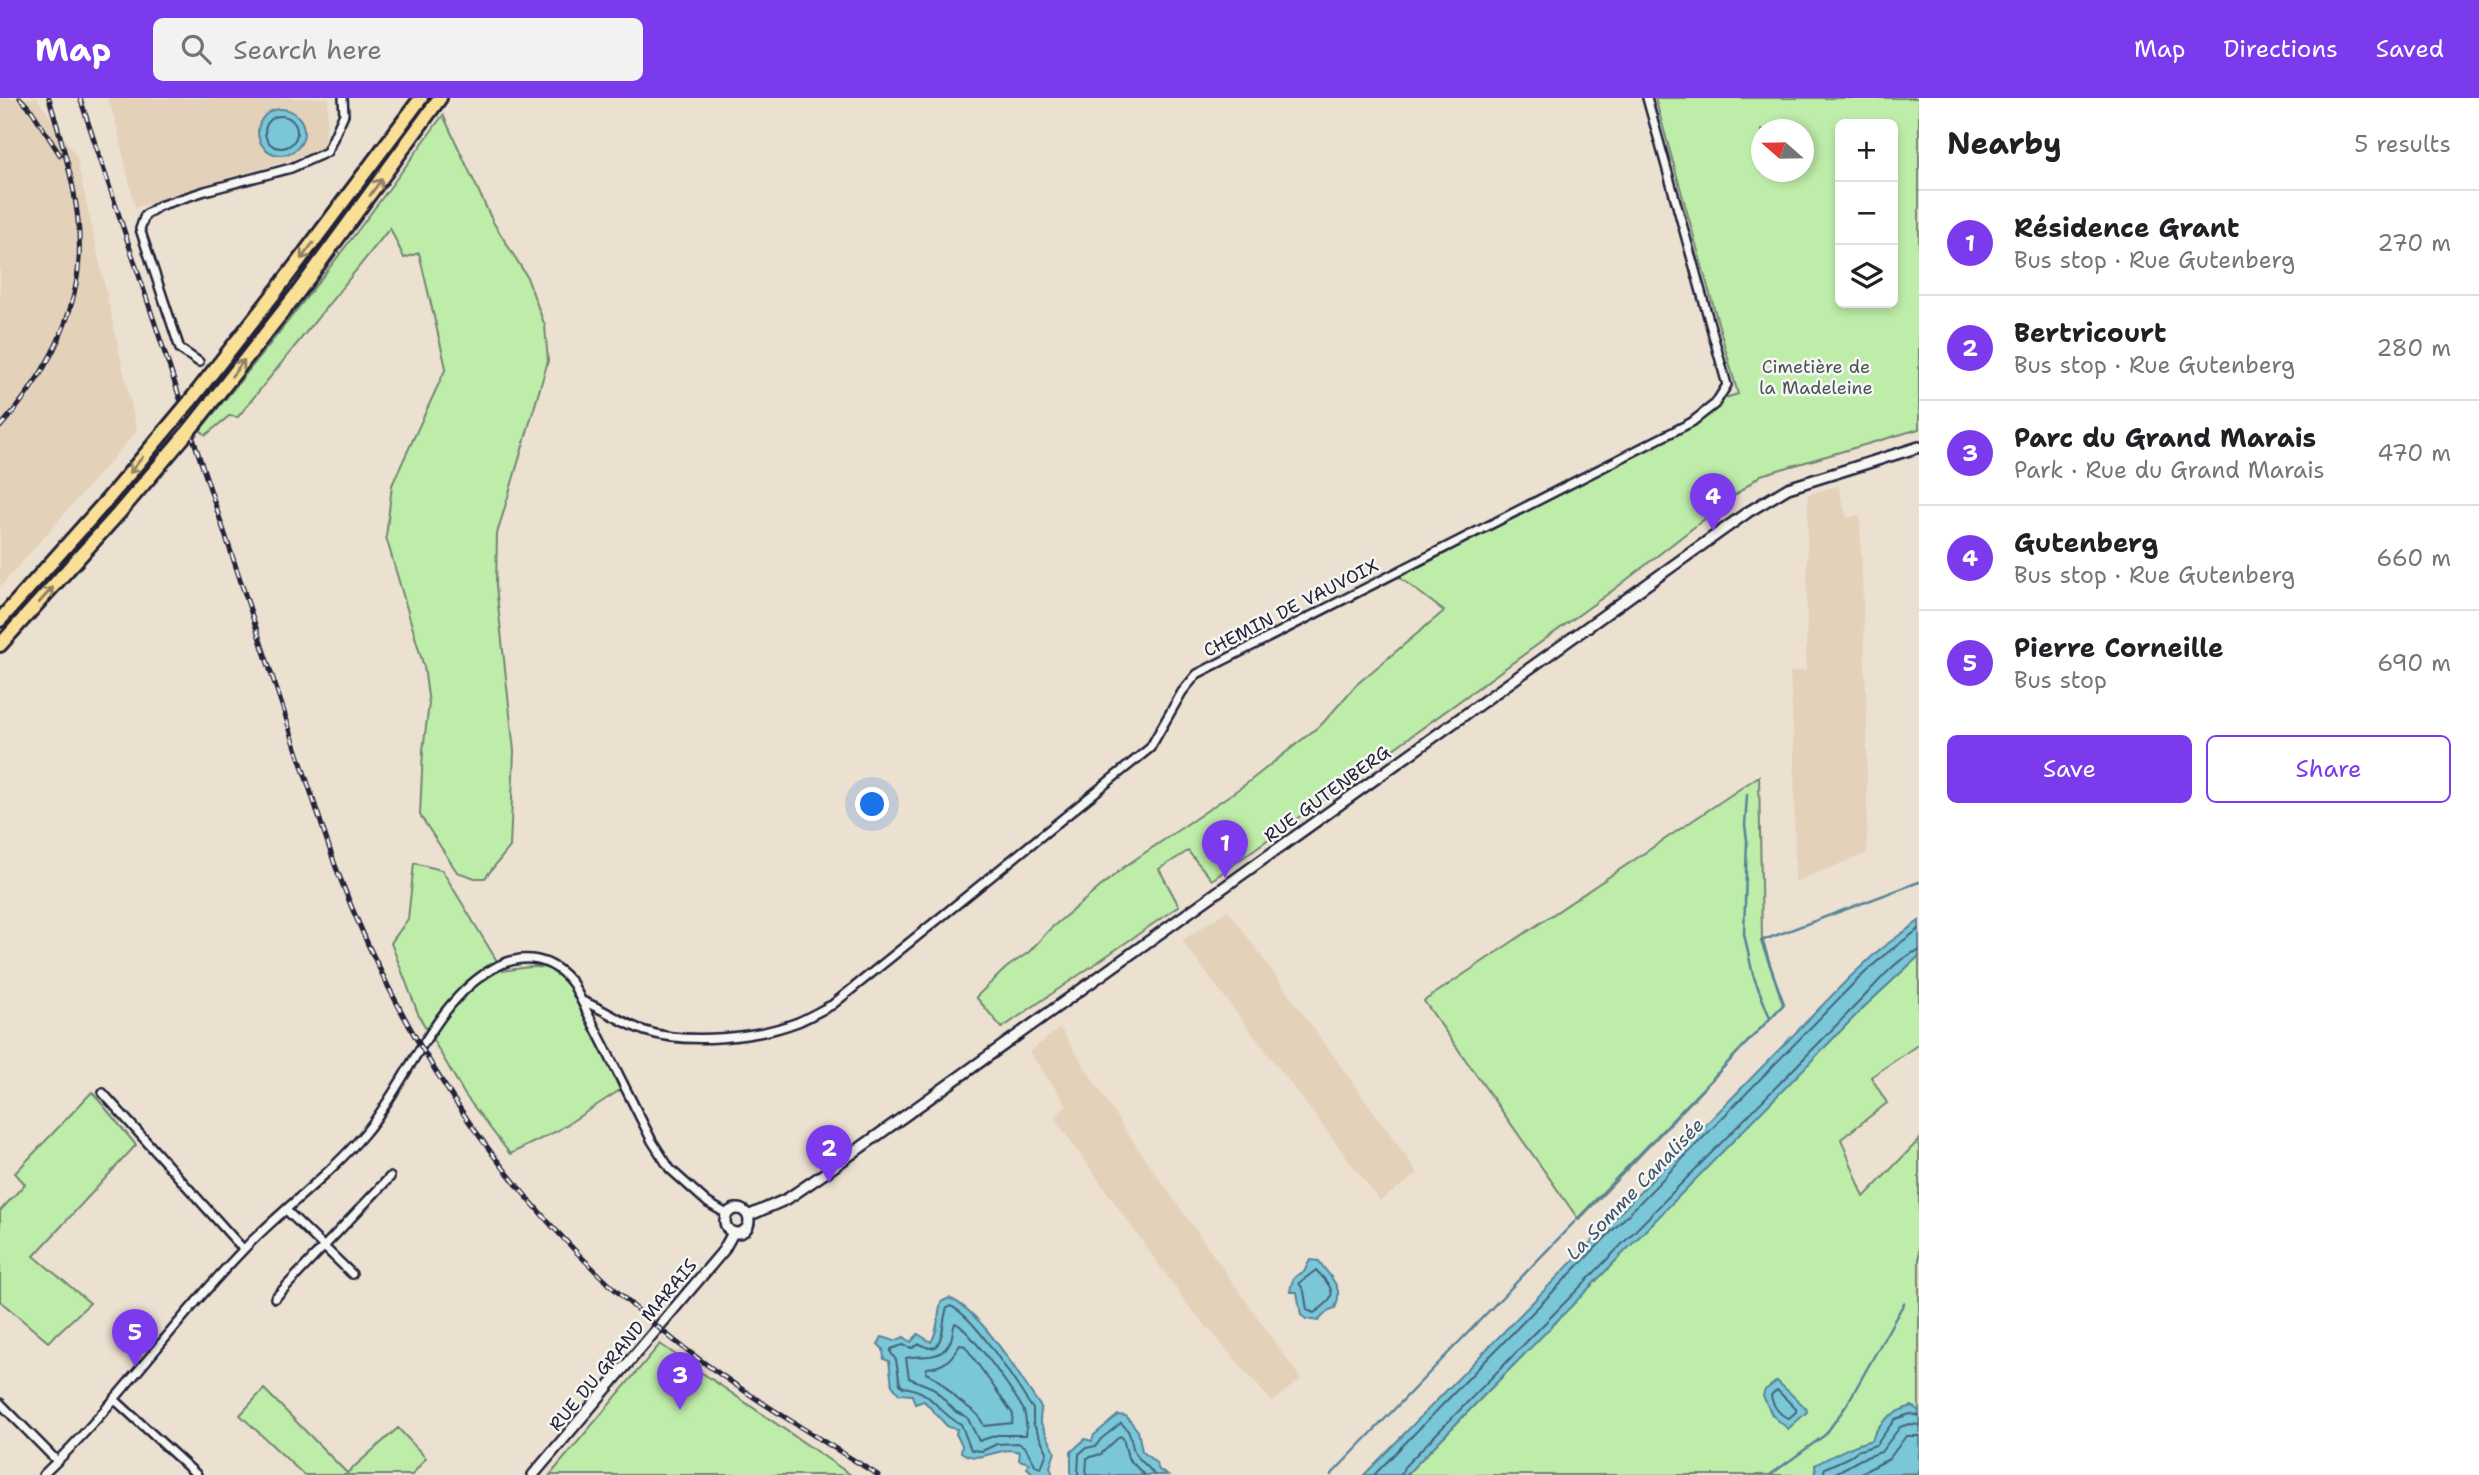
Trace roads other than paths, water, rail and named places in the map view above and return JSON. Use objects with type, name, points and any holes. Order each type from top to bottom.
[{"type":"highway","points":[[0,620],[107,500],[190,401],[421,98]]},
{"type":"highway","points":[[0,645],[197,422],[307,281],[440,98]]},
{"type":"street","points":[[199,362],[180,349],[140,229],[145,215],[159,206],[291,168],[327,152],[344,114],[343,98]]},
{"type":"street","name":"CHEMIN DE VAUVOIX","points":[[582,1001],[600,1007],[630,1026],[648,1032],[701,1040],[769,1030],[798,1022],[832,1004],[1150,748],[1182,692],[1197,674],[1692,422],[1715,404],[1727,385],[1647,98]]},
{"type":"street","name":"RUE GUTENBERG","points":[[748,1216],[787,1199],[1748,512],[1788,488],[1919,447]]},
{"type":"street","points":[[43,1475],[114,1399],[243,1250],[366,1132],[457,999],[480,978],[503,963],[527,958],[549,963],[565,974],[582,1001],[652,1141],[670,1169],[708,1203],[727,1214]]},
{"type":"street","points":[[103,1093],[243,1250]]},
{"type":"street","points":[[275,1298],[390,1177]]},
{"type":"street","points":[[738,1209],[748,1216],[750,1224],[745,1231],[733,1233],[726,1225],[727,1214],[738,1209]]},
{"type":"street","points":[[286,1210],[352,1274]]},
{"type":"street","name":"RUE DU GRAND MARAIS","points":[[533,1475],[723,1251],[733,1233]]},
{"type":"street","points":[[114,1399],[197,1475]]},
{"type":"street","points":[[0,1403],[57,1461]]},
{"type":"water","points":[[281,109],[297,116],[304,132],[297,148],[281,155],[265,148],[258,132],[265,116]]},
{"type":"water","points":[[1919,921],[1919,956],[1865,1006],[1406,1475],[1364,1475],[1849,978],[1879,950]]},
{"type":"water","points":[[1310,1260],[1319,1261],[1335,1283],[1338,1294],[1335,1308],[1318,1321],[1306,1319],[1301,1315],[1297,1292],[1290,1292],[1294,1279],[1304,1272]]},
{"type":"water","points":[[949,1298],[962,1305],[987,1331],[1041,1407],[1040,1421],[1055,1452],[1050,1467],[1053,1475],[1035,1475],[1027,1468],[1029,1463],[1019,1460],[1020,1452],[1012,1450],[968,1456],[961,1452],[962,1445],[956,1434],[957,1429],[948,1427],[924,1401],[915,1404],[912,1395],[899,1394],[892,1385],[889,1361],[884,1359],[883,1349],[878,1344],[882,1337],[895,1341],[904,1337],[911,1342],[918,1334],[931,1342],[937,1328],[941,1302]]},
{"type":"water","points":[[1777,1381],[1807,1412],[1788,1429],[1772,1415],[1763,1396],[1765,1390]]},
{"type":"water","points":[[1912,1406],[1919,1411],[1919,1473],[1816,1475],[1815,1465],[1850,1447],[1872,1440],[1888,1418]]},
{"type":"water","points":[[1118,1415],[1126,1416],[1138,1431],[1142,1451],[1167,1475],[1071,1475],[1071,1452],[1085,1439],[1092,1441],[1094,1435]]},
{"type":"waterway","points":[[1747,795],[1744,934],[1753,975],[1770,1018]]},
{"type":"waterway","name":"La Somme Canalisée","points":[[1331,1475],[1784,1004],[1761,941],[1919,882]]},
{"type":"waterway","points":[[1770,1475],[1825,1435],[1846,1406],[1904,1303]]},
{"type":"railway","points":[[20,98],[32,111],[60,155]]},
{"type":"railway","points":[[0,427],[28,393],[51,355],[68,314],[78,271],[79,227],[76,205],[49,98]]},
{"type":"railway","points":[[80,98],[335,865],[363,934],[432,1065],[472,1127],[517,1185],[565,1241],[618,1293],[675,1341],[724,1377],[878,1475]]},
{"type":"place","name":"Gutenberg","points":[[1713,531]]},
{"type":"place","name":"Résidence Grant","points":[[1225,878]]},
{"type":"place","name":"Bertricourt","points":[[829,1183]]},
{"type":"place","name":"Pierre Corneille","points":[[135,1367]]},
{"type":"place","name":"Parc du Grand Marais","points":[[680,1410]]},
{"type":"park label","name":"Cimetière de la Madeleine","points":[[1816,377]]}]
